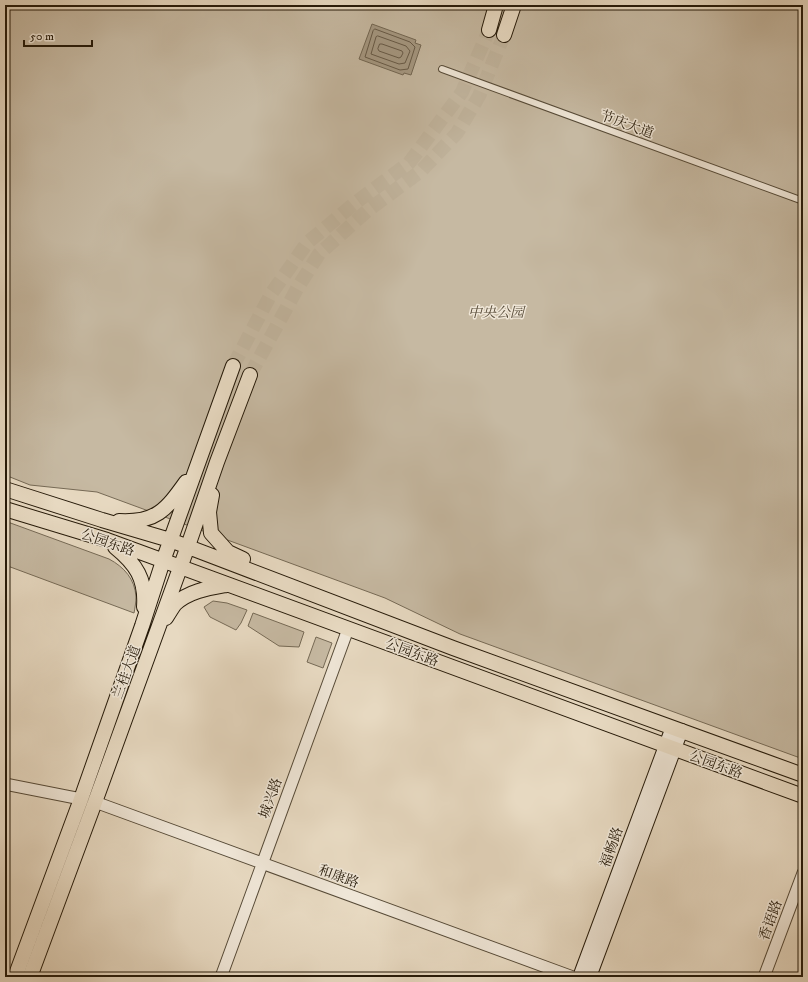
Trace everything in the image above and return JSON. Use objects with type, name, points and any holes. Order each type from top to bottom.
[{"type":"main road","points":[[488,30],[496,5]]},
{"type":"main road","points":[[504,35],[514,5]]},
{"type":"main road","name":"兰桂大道","points":[[15,977],[81,799],[142,626],[170,540],[232,366]]},
{"type":"main road","name":"兰桂大道","points":[[30,977],[250,375]]},
{"type":"main road","points":[[217,462],[210,512],[211,533],[228,552],[284,575],[303,591]]},
{"type":"main road","points":[[102,520],[125,521],[154,516],[170,504],[195,471]]},
{"type":"main road","name":"公园东路","points":[[5,489],[188,546],[453,648],[803,775]]},
{"type":"main road","name":"公园东路","points":[[5,509],[107,540],[803,796]]},
{"type":"main road","points":[[107,540],[129,558],[140,577],[145,595],[142,626]]},
{"type":"main road","points":[[156,633],[176,604],[192,593],[207,588],[228,585]]},
{"type":"main road","name":"福畅路","points":[[579,977],[677,729]]},
{"type":"main road","name":"福畅路","points":[[590,977],[670,747]]},
{"type":"street","name":"节庆大道","points":[[442,70],[803,201]]},
{"type":"street","name":"城兴路","points":[[221,977],[348,629]]},
{"type":"street","points":[[5,784],[81,799]]},
{"type":"street","name":"和康路","points":[[95,802],[573,977]]},
{"type":"street","name":"香语路","points":[[764,977],[803,873]]},
{"type":"green space","name":"中央公园","points":[[5,5],[803,5],[803,759],[460,634],[385,598],[97,492],[30,485],[5,475]]},
{"type":"green space","points":[[5,521],[114,562],[128,574],[131,579],[136,597],[134,613],[5,565]]},
{"type":"green space","points":[[213,601],[227,603],[247,610],[236,630],[210,617],[204,607]]},
{"type":"green space","points":[[253,613],[304,632],[299,647],[279,646],[248,626]]},
{"type":"green space","points":[[316,637],[332,643],[323,668],[307,662]]},
{"type":"water","points":[[372,24],[416,40],[415,43],[421,45],[411,75],[404,73],[403,75],[359,59]]},
{"type":"tunnel","points":[[233,366],[271,294],[307,243],[355,203],[409,163],[462,92],[489,30]]},
{"type":"tunnel","points":[[250,375],[298,287],[319,254],[367,211],[421,171],[457,133],[479,96],[504,35]]}]
